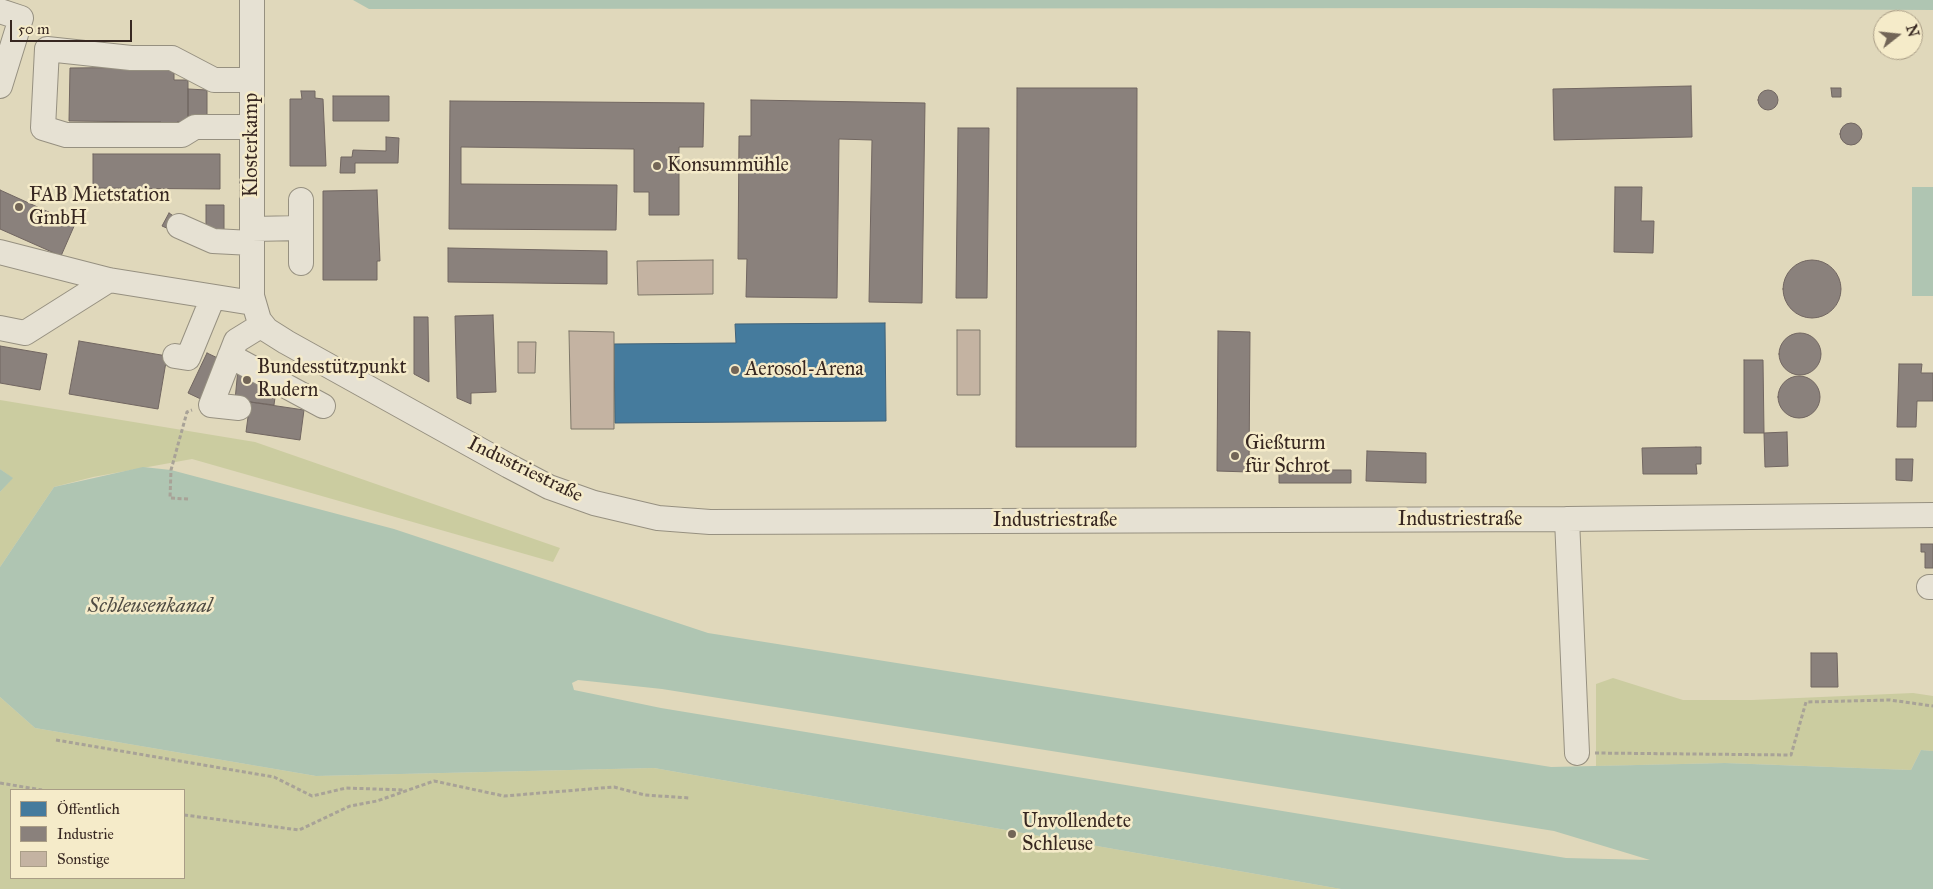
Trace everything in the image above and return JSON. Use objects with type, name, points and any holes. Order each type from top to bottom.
[{"type":"street","name":"Klosterkamp","points":[[252,0],[253,296]]},
{"type":"street","points":[[0,11],[21,18],[0,86]]},
{"type":"street","points":[[252,80],[214,80],[172,58],[131,58],[47,48],[43,128],[66,135],[182,135],[195,127],[252,127]]},
{"type":"street","points":[[301,200],[301,263]]},
{"type":"street","points":[[179,226],[213,241],[301,228]]},
{"type":"street","points":[[0,252],[109,280],[213,297],[253,296],[262,325],[236,341],[210,406],[239,408]]},
{"type":"street","points":[[0,328],[26,333],[109,280]]},
{"type":"street","points":[[175,356],[188,358],[213,297]]},
{"type":"street","name":"Industriestraße","points":[[262,325],[286,342],[542,483],[594,503],[658,518],[710,522],[1567,519],[1933,515]]},
{"type":"street","points":[[230,356],[323,406]]},
{"type":"street","points":[[1567,519],[1577,753]]},
{"type":"path","points":[[188,499],[170,498],[171,470],[187,412],[210,406]]},
{"type":"path","points":[[1577,753],[1791,755],[1806,702],[1890,700],[1933,706]]},
{"type":"path","points":[[56,740],[274,777],[312,796],[346,788],[408,790]]},
{"type":"path","points":[[185,815],[298,830],[350,806],[378,801],[434,781],[504,796],[614,787],[645,795],[690,798]]},
{"type":"path","points":[[0,783],[36,789]]},
{"type":"green space","points":[[0,400],[255,442],[560,548],[553,562],[192,459],[93,477],[54,487],[0,567],[0,492],[12,478],[0,469]]},
{"type":"green space","points":[[1613,678],[1683,700],[1752,700],[1913,693],[1933,696],[1933,751],[1921,750],[1911,770],[1725,763],[1596,766],[1596,684]]},
{"type":"green space","points":[[0,697],[35,728],[316,776],[654,768],[1341,889],[0,889]]},
{"type":"water","points":[[353,0],[1933,0],[1933,10],[1523,8],[369,9]]},
{"type":"water","points":[[1912,187],[1933,187],[1933,296],[1912,296]]},
{"type":"water","name":"Schleusenkanal","points":[[143,467],[171,470],[394,529],[708,633],[1551,767],[1725,763],[1911,770],[1921,750],[1933,751],[1933,889],[1341,889],[654,768],[316,776],[35,728],[0,697],[0,567],[54,487]],"holes":[[[578,680],[662,689],[1554,831],[1650,860],[1566,858],[661,708],[574,690],[572,683]]]},
{"type":"water","points":[[0,469],[13,478],[0,492]]},
{"type":"building: Öffentlich","points":[[885,323],[886,421],[615,423],[614,344],[736,343],[735,324]]},
{"type":"building: Industrie","points":[[174,67],[174,80],[188,80],[188,122],[177,122],[177,131],[161,130],[161,122],[69,121],[70,68]]},
{"type":"building: Industrie","points":[[1691,86],[1692,137],[1554,140],[1553,89]]},
{"type":"building: Industrie","points":[[1017,88],[1137,88],[1136,447],[1016,447]]},
{"type":"building: Industrie","points":[[1831,88],[1841,88],[1841,97],[1832,97]]},
{"type":"building: Industrie","points":[[188,89],[207,90],[207,119],[188,119]]},
{"type":"building: Industrie","points":[[1768,90],[1775,93],[1778,100],[1775,107],[1768,110],[1761,107],[1758,100],[1761,93]]},
{"type":"building: Industrie","points":[[301,91],[315,91],[315,98],[323,99],[326,166],[290,166],[290,99],[302,99]]},
{"type":"building: Industrie","points":[[333,96],[389,96],[389,121],[333,121]]},
{"type":"building: Industrie","points":[[751,100],[925,103],[922,303],[869,302],[872,140],[839,139],[837,298],[746,297],[747,259],[738,259],[739,136],[751,136]]},
{"type":"building: Industrie","name":"Konsummühle","points":[[450,101],[704,103],[703,147],[679,147],[679,215],[649,215],[649,192],[634,192],[634,149],[461,147],[461,184],[617,185],[616,230],[449,229]]},
{"type":"building: Industrie","points":[[1851,123],[1859,126],[1862,134],[1859,142],[1851,145],[1843,142],[1840,134],[1843,126]]},
{"type":"building: Industrie","points":[[958,128],[989,128],[987,298],[956,298]]},
{"type":"building: Industrie","points":[[386,137],[399,138],[398,163],[355,163],[355,173],[340,173],[341,157],[352,157],[353,150],[386,151]]},
{"type":"building: Industrie","points":[[93,154],[220,154],[220,189],[93,188]]},
{"type":"building: Industrie","points":[[1615,187],[1642,187],[1641,221],[1654,221],[1653,253],[1614,252]]},
{"type":"building: Industrie","name":"FAB Mietstation GmbH","points":[[0,190],[75,224],[61,256],[0,229]]},
{"type":"building: Industrie","points":[[377,190],[380,261],[377,261],[377,280],[323,280],[323,191]]},
{"type":"building: Industrie","points":[[206,205],[224,205],[224,234],[206,234]]},
{"type":"building: Industrie","points":[[169,213],[175,217],[169,229],[162,226]]},
{"type":"building: Industrie","points":[[448,248],[607,251],[607,284],[448,282]]},
{"type":"building: Industrie","points":[[1812,260],[1823,262],[1836,273],[1841,289],[1839,300],[1828,313],[1812,318],[1801,316],[1788,305],[1783,289],[1785,278],[1796,265]]},
{"type":"building: Industrie","points":[[493,315],[496,392],[471,393],[471,404],[457,398],[455,316]]},
{"type":"building: Industrie","points":[[414,317],[428,317],[429,382],[414,374]]},
{"type":"building: Industrie","points":[[1218,331],[1250,332],[1249,472],[1217,471]]},
{"type":"building: Industrie","points":[[1796,333],[1804,333],[1815,339],[1821,354],[1815,369],[1804,375],[1796,375],[1785,369],[1779,358],[1779,350],[1785,339]]},
{"type":"building: Industrie","points":[[79,341],[167,356],[158,409],[69,394]]},
{"type":"building: Industrie","points":[[0,346],[47,354],[40,390],[0,383]]},
{"type":"building: Industrie","points":[[207,353],[224,361],[205,401],[188,393]]},
{"type":"building: Industrie","points":[[1744,360],[1763,360],[1764,433],[1744,433]]},
{"type":"building: Industrie","points":[[1899,364],[1922,364],[1921,373],[1933,373],[1933,401],[1917,401],[1916,427],[1897,427]]},
{"type":"building: Industrie","name":"Bundesstützpunkt Rudern","points":[[238,369],[276,390],[274,405],[235,400]]},
{"type":"building: Industrie","points":[[1799,376],[1814,382],[1820,397],[1814,412],[1799,418],[1784,412],[1778,397],[1784,382]]},
{"type":"building: Industrie","points":[[250,402],[304,410],[300,440],[246,432]]},
{"type":"building: Industrie","points":[[1787,432],[1788,466],[1765,467],[1764,433]]},
{"type":"building: Industrie","points":[[1701,447],[1701,464],[1696,464],[1697,474],[1643,474],[1642,448]]},
{"type":"building: Industrie","points":[[1367,451],[1426,453],[1426,483],[1366,481]]},
{"type":"building: Industrie","points":[[1896,459],[1913,459],[1912,481],[1896,480]]},
{"type":"building: Industrie","points":[[1279,470],[1351,470],[1351,483],[1279,483]]},
{"type":"building: Industrie","points":[[1921,544],[1933,544],[1933,568],[1925,568],[1925,552],[1921,552]]},
{"type":"building: Industrie","points":[[1811,653],[1837,653],[1838,687],[1811,687]]},
{"type":"building: Sonstige","points":[[713,260],[713,294],[638,295],[637,261]]},
{"type":"building: Sonstige","points":[[957,330],[980,330],[980,395],[957,395]]},
{"type":"building: Sonstige","points":[[569,331],[614,332],[614,429],[571,429]]},
{"type":"building: Sonstige","points":[[518,342],[536,342],[535,373],[518,373]]},
{"type":"place","name":"Konsummühle","points":[[657,166]]},
{"type":"place","name":"FAB Mietstation GmbH","points":[[19,207]]},
{"type":"place","name":"Aerosol-Arena","points":[[735,370]]},
{"type":"place","name":"Bundesstützpunkt Rudern","points":[[247,380]]},
{"type":"place","name":"Gießturm für Schrot","points":[[1235,456]]},
{"type":"place","name":"Unvollendete Schleuse","points":[[1012,834]]}]
